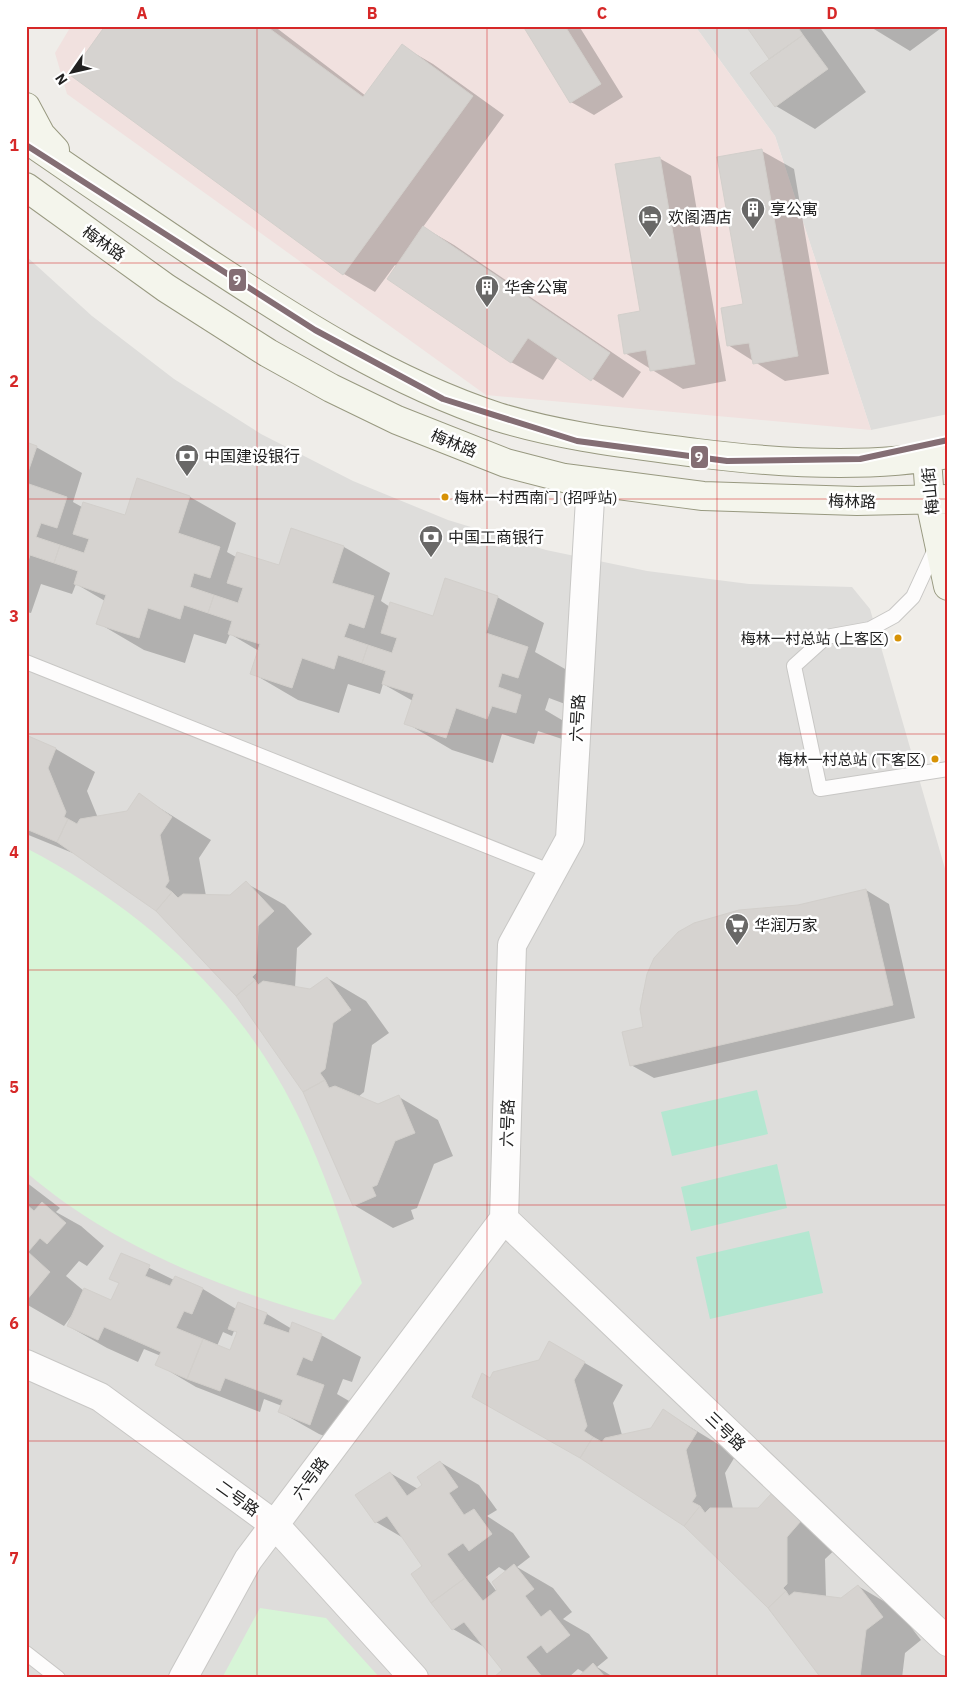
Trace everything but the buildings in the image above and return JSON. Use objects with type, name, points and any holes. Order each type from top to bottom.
[{"type":"main road","points":[[26,107],[41,135],[61,157],[91,184]]},
{"type":"main road","points":[[26,139],[249,290],[329,340],[417,384],[498,416],[573,436],[720,456],[820,462],[937,456]]},
{"type":"main road","name":"梅林路","points":[[27,188],[166,288],[237,335],[331,388],[474,452],[535,472],[591,482],[703,496],[857,501],[942,510]]},
{"type":"main road","name":"梅山街","points":[[937,456],[948,586]]},
{"type":"street","name":"六号路","points":[[183,1678],[248,1560],[504,1219],[512,945],[570,839],[591,482]]},
{"type":"street","name":"三号路","points":[[504,1219],[948,1642]]},
{"type":"street","name":"二号路","points":[[26,1364],[100,1397],[275,1525],[414,1678]]},
{"type":"lane","points":[[942,510],[913,597],[894,616],[870,629],[826,637],[794,666],[820,789],[948,769]]},
{"type":"lane","points":[[26,662],[552,872]]},
{"type":"lane","points":[[26,1653],[58,1678]]},
{"type":"shaded area","points":[[71,26],[695,26],[775,136],[871,430],[486,395],[67,94],[55,53]]},
{"type":"shaded area","points":[[695,26],[948,26],[948,414],[871,430],[775,136]]},
{"type":"shaded area","points":[[26,256],[92,316],[174,379],[261,434],[353,481],[448,520],[546,550],[647,571],[749,584],[852,587],[870,609],[948,879],[948,1678],[26,1678]]},
{"type":"green space","points":[[26,848],[69,872],[110,899],[149,929],[186,962],[219,997],[250,1035],[277,1076],[318,1160],[362,1283],[334,1320],[252,1295],[172,1263],[96,1223],[60,1199],[26,1172]]},
{"type":"green space","points":[[757,1090],[768,1134],[672,1156],[661,1112]]},
{"type":"green space","points":[[777,1164],[787,1208],[691,1231],[681,1187]]},
{"type":"green space","points":[[809,1231],[823,1293],[710,1319],[696,1257]]},
{"type":"green space","points":[[260,1608],[326,1618],[380,1678],[222,1678]]},
{"type":"transit line","name":"9","points":[[26,145],[315,330],[443,399],[577,441],[727,461],[860,459],[948,440]]},
{"type":"place","name":"享公寓","points":[[753,230]]},
{"type":"place","name":"欢阁酒店","points":[[650,238]]},
{"type":"place","name":"华舍公寓","points":[[487,308]]},
{"type":"place","name":"中国建设银行","points":[[187,477]]},
{"type":"place","name":"梅林一村西南门 (招呼站)","points":[[445,497]]},
{"type":"place","name":"中国工商银行","points":[[431,558]]},
{"type":"place","name":"梅林一村总站 (上客区)","points":[[898,638]]},
{"type":"place","name":"梅林一村总站 (下客区)","points":[[935,759]]},
{"type":"place","name":"华润万家","points":[[737,946]]}]
